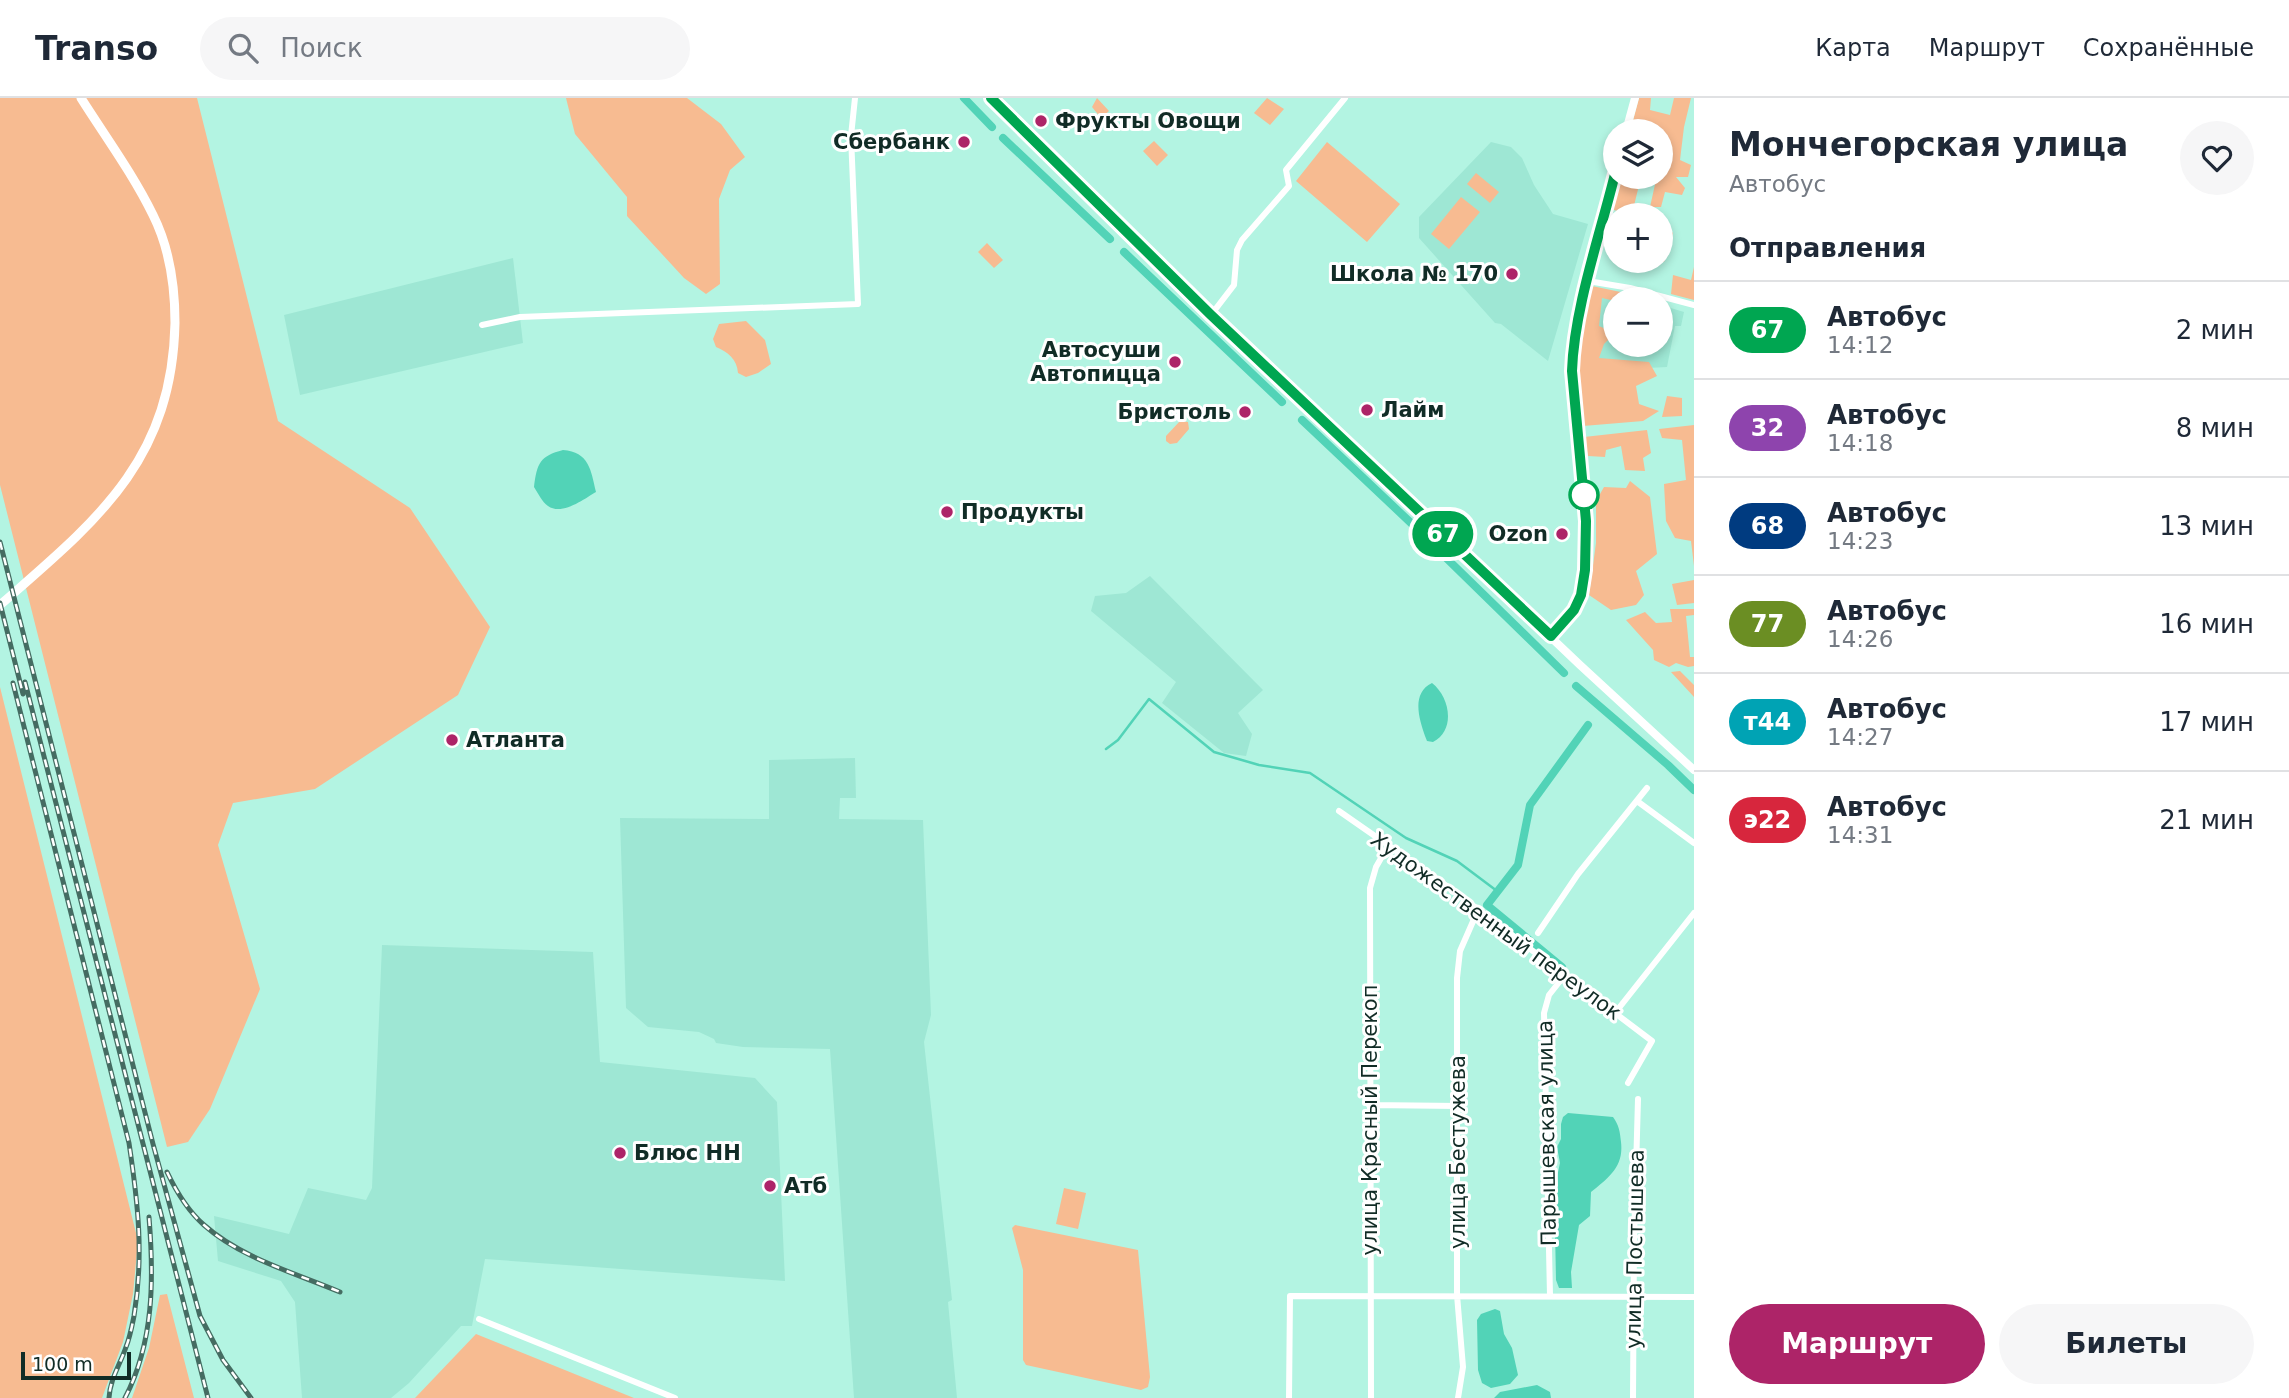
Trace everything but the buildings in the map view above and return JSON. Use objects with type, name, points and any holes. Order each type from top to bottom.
[{"type":"main road","points":[[0,605],[82,533],[123,486],[149,443],[161,409],[174,354],[175,307],[169,258],[153,216],[81,98]]},
{"type":"street","points":[[482,325],[520,317],[858,304],[851,136],[855,98]]},
{"type":"street","points":[[991,98],[1211,315],[1694,770]]},
{"type":"street","points":[[1211,315],[1234,285],[1237,250],[1242,240],[1289,186],[1286,170],[1345,98]]},
{"type":"street","points":[[1629,119],[1635,98]]},
{"type":"street","points":[[1551,636],[1574,610],[1583,582],[1586,521],[1572,371],[1574,340],[1611,189]]},
{"type":"street","points":[[1588,281],[1630,288],[1694,305]]},
{"type":"street","name":"Художественный переулок","points":[[1538,933],[1578,874],[1647,788]]},
{"type":"street","points":[[1637,801],[1694,843]]},
{"type":"street","name":"Художественный переулок","points":[[1339,811],[1478,910],[1652,1041],[1628,1083]]},
{"type":"street","name":"улица Красный Перекоп","points":[[1371,1398],[1370,888],[1376,867],[1388,846]]},
{"type":"street","name":"улица Бестужева","points":[[1458,1398],[1463,1367],[1457,1295],[1457,978],[1460,951],[1478,910]]},
{"type":"street","points":[[1615,1013],[1694,913]]},
{"type":"street","name":"Парышевская улица","points":[[1550,1296],[1544,1013],[1549,995],[1563,976]]},
{"type":"street","name":"улица Постышева","points":[[1633,1398],[1638,1099]]},
{"type":"street","points":[[1369,1105],[1459,1106]]},
{"type":"street","points":[[1289,1398],[1290,1296],[1694,1297]]},
{"type":"street","points":[[479,1319],[675,1398]]},
{"type":"shaded area","points":[[0,98],[197,98],[278,421],[410,508],[490,627],[458,695],[315,789],[233,803],[218,845],[260,989],[210,1109],[188,1142],[167,1147],[0,485]]},
{"type":"shaded area","points":[[566,98],[687,98],[721,124],[745,157],[730,170],[719,199],[720,284],[706,294],[684,278],[627,216],[627,197],[575,134]]},
{"type":"shaded area","points":[[1097,98],[1109,111],[1101,118],[1092,107]]},
{"type":"shaded area","points":[[1267,98],[1284,109],[1270,125],[1254,113]]},
{"type":"shaded area","points":[[1639,98],[1651,98],[1650,110],[1670,115],[1674,98],[1691,98],[1680,160],[1691,165],[1688,177],[1676,177],[1685,188],[1682,195],[1665,192],[1662,203],[1651,203],[1654,189],[1673,189],[1673,119],[1633,119]]},
{"type":"shaded area","points":[[1154,141],[1168,155],[1157,166],[1143,151]]},
{"type":"shaded area","points":[[1327,142],[1400,204],[1367,242],[1296,181]]},
{"type":"shaded area","name":"Школа № 170","points":[[1491,142],[1511,147],[1522,158],[1534,185],[1553,214],[1588,224],[1548,361],[1501,324],[1495,323],[1419,238],[1419,217]]},
{"type":"shaded area","points":[[1476,173],[1499,192],[1490,203],[1467,184]]},
{"type":"shaded area","points":[[1615,189],[1638,189],[1635,203],[1611,203]]},
{"type":"shaded area","points":[[1461,197],[1480,212],[1449,249],[1431,234]]},
{"type":"shaded area","points":[[987,243],[1003,260],[994,268],[978,252]]},
{"type":"shaded area","points":[[513,258],[523,343],[300,395],[284,315]]},
{"type":"shaded area","points":[[1694,267],[1694,300],[1673,295],[1673,275],[1691,280]]},
{"type":"shaded area","points":[[1592,286],[1603,288],[1599,326],[1603,328],[1603,347],[1599,358],[1649,362],[1657,376],[1636,386],[1639,404],[1659,411],[1643,421],[1583,426],[1576,373],[1579,327]]},
{"type":"shaded area","points":[[1601,290],[1603,357],[1669,357],[1667,367],[1590,371]]},
{"type":"shaded area","points":[[1673,309],[1684,312],[1681,326],[1675,326],[1673,336]]},
{"type":"shaded area","points":[[746,321],[765,340],[771,364],[746,377],[738,373],[734,360],[716,347],[713,339],[719,324]]},
{"type":"shaded area","points":[[1667,396],[1682,398],[1682,416],[1662,417]]},
{"type":"shaded area","points":[[1180,421],[1188,422],[1189,429],[1177,443],[1170,444],[1166,441],[1166,436]]},
{"type":"shaded area","points":[[1694,425],[1694,566],[1691,541],[1675,538],[1666,521],[1664,484],[1686,480],[1682,440],[1662,438],[1659,429]]},
{"type":"shaded area","points":[[1647,430],[1651,453],[1643,458],[1645,471],[1625,470],[1621,446],[1606,450],[1605,457],[1588,456],[1584,437]]},
{"type":"shaded area","points":[[563,450],[572,451],[584,458],[596,492],[566,508],[554,509],[539,495],[534,487],[535,479],[541,462],[549,455]]},
{"type":"shaded area","points":[[1630,481],[1650,497],[1657,554],[1636,571],[1644,595],[1636,605],[1611,610],[1589,595],[1596,543],[1596,501],[1604,487],[1626,488]]},
{"type":"shaded area","points":[[1150,576],[1263,690],[1238,713],[1252,734],[1246,756],[1224,753],[1162,703],[1176,682],[1091,611],[1095,596],[1126,593]]},
{"type":"shaded area","points":[[1694,580],[1694,603],[1677,605],[1672,584]]},
{"type":"shaded area","points":[[1670,609],[1694,609],[1694,615],[1686,616],[1690,657],[1694,657],[1694,666],[1676,663],[1669,667],[1654,660],[1653,650],[1626,620],[1645,612],[1656,623],[1672,622]]},
{"type":"shaded area","points":[[1680,671],[1694,685],[1694,697],[1671,672]]},
{"type":"shaded area","points":[[1432,683],[1443,696],[1448,713],[1445,730],[1433,742],[1427,741],[1418,707],[1421,693]]},
{"type":"shaded area","points":[[0,687],[138,1241],[133,1294],[123,1342],[102,1398],[0,1398]]},
{"type":"shaded area","points":[[855,758],[856,798],[840,798],[839,819],[923,820],[931,1015],[924,1042],[952,1300],[948,1302],[957,1398],[854,1398],[830,1049],[743,1047],[716,1043],[714,1039],[699,1032],[648,1027],[626,1008],[620,818],[769,819],[769,760]]},
{"type":"shaded area","points":[[382,945],[593,952],[600,1062],[755,1078],[777,1102],[785,1281],[485,1259],[472,1326],[461,1326],[409,1383],[391,1398],[302,1398],[295,1302],[281,1281],[218,1261],[214,1216],[289,1234],[308,1188],[366,1200],[372,1188]]},
{"type":"shaded area","points":[[1568,1113],[1613,1117],[1619,1129],[1621,1151],[1614,1171],[1591,1192],[1590,1216],[1579,1225],[1571,1272],[1572,1288],[1559,1288],[1556,1280],[1555,1229],[1560,1163],[1557,1147],[1561,1139],[1563,1117]]},
{"type":"shaded area","points":[[1064,1188],[1086,1193],[1078,1229],[1056,1224]]},
{"type":"shaded area","points":[[1015,1225],[1138,1250],[1150,1377],[1148,1387],[1141,1390],[1026,1365],[1023,1360],[1023,1270],[1012,1228]]},
{"type":"shaded area","points":[[167,1294],[194,1398],[132,1398],[149,1348],[160,1295]]},
{"type":"shaded area","points":[[1495,1309],[1500,1311],[1504,1334],[1512,1348],[1518,1375],[1510,1384],[1491,1388],[1482,1383],[1478,1370],[1477,1320],[1481,1314]]},
{"type":"shaded area","points":[[476,1334],[634,1398],[415,1398]]},
{"type":"shaded area","points":[[1537,1385],[1550,1392],[1551,1398],[1494,1398],[1500,1392]]},
{"type":"waterway","points":[[964,98],[992,127]]},
{"type":"waterway","points":[[1003,138],[1110,239]]},
{"type":"waterway","points":[[1124,252],[1282,402]]},
{"type":"waterway","points":[[1302,420],[1429,540]]},
{"type":"waterway","points":[[1438,550],[1564,673]]},
{"type":"waterway","points":[[1576,686],[1694,790]]},
{"type":"waterway","points":[[1106,749],[1118,740],[1149,699],[1214,752],[1259,765],[1310,773],[1406,838],[1457,861],[1497,891]]},
{"type":"waterway","points":[[1562,967],[1487,905],[1518,865],[1530,805],[1588,725]]},
{"type":"railway","points":[[0,542],[153,1144],[200,1316],[223,1360],[251,1398]]},
{"type":"railway","points":[[0,603],[23,694]]},
{"type":"railway","points":[[25,682],[208,1398]]},
{"type":"railway","points":[[13,683],[129,1143],[132,1165],[139,1229],[137,1294],[130,1335],[113,1378],[109,1398]]},
{"type":"railway","points":[[167,1172],[193,1213],[219,1237],[251,1256],[340,1292]]},
{"type":"railway","points":[[125,1398],[142,1355],[150,1310],[149,1217]]},
{"type":"bus line","name":"67","points":[[991,98],[1211,315],[1551,636],[1574,610],[1583,582],[1586,521],[1572,355],[1611,189]]},
{"type":"place","name":"Фрукты Овощи","points":[[1041,121]]},
{"type":"place","name":"Сбербанк","points":[[964,142]]},
{"type":"place","name":"Школа № 170","points":[[1512,274]]},
{"type":"place","name":"Автосуши Автопицца","points":[[1175,362]]},
{"type":"place","name":"Лайм","points":[[1367,410]]},
{"type":"place","name":"Бристоль","points":[[1245,412]]},
{"type":"place","name":"Продукты","points":[[947,512]]},
{"type":"place","name":"Ozon","points":[[1562,534]]},
{"type":"place","name":"Атланта","points":[[452,740]]},
{"type":"place","name":"Блюс НН","points":[[620,1153]]},
{"type":"place","name":"Атб","points":[[770,1186]]}]
